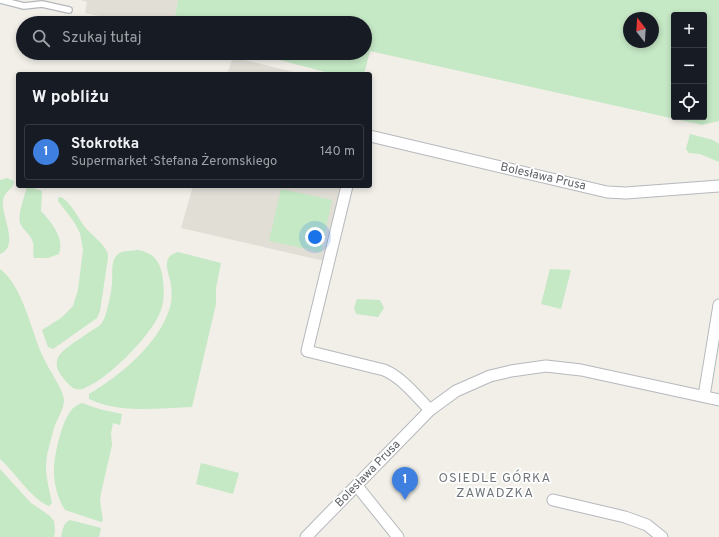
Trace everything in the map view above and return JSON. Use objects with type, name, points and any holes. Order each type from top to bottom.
[{"type":"street","name":"Bolesława Prusa","points":[[372,136],[607,192],[626,193],[719,186]]},
{"type":"street","points":[[347,188],[307,351],[392,373],[399,378],[430,410]]},
{"type":"street","points":[[704,396],[719,306]]},
{"type":"street","name":"Bolesława Prusa","points":[[306,537],[430,410],[456,391],[490,376],[511,371],[546,366],[582,370],[719,400]]},
{"type":"street","points":[[357,486],[398,537]]},
{"type":"street","points":[[553,500],[625,516],[647,525],[662,537]]},
{"type":"lane","points":[[0,0],[24,6],[42,4],[69,10]]},
{"type":"shaded area","points":[[81,0],[178,0],[175,16],[99,16],[85,13],[87,2]]},
{"type":"shaded area","points":[[232,60],[245,60],[294,72],[228,72]]},
{"type":"shaded area","points":[[192,188],[342,188],[324,261],[181,228]]},
{"type":"green space","points":[[178,0],[719,0],[719,121],[702,125],[680,120],[707,120],[707,12],[671,12],[671,118],[372,51],[372,16],[175,16]]},
{"type":"green space","points":[[280,60],[368,60],[365,72],[325,72]]},
{"type":"green space","points":[[690,134],[713,140],[719,144],[719,162],[700,154],[689,153],[686,149]]},
{"type":"green space","points":[[7,178],[14,181],[12,187],[4,196],[3,200],[9,239],[6,250],[0,254],[0,180]]},
{"type":"green space","points":[[26,188],[33,188],[42,191],[41,211],[53,225],[59,236],[59,254],[48,258],[34,258],[32,240],[22,227],[20,212]]},
{"type":"green space","points":[[281,189],[332,200],[321,252],[269,241]]},
{"type":"green space","points":[[61,197],[71,207],[84,226],[103,245],[108,258],[100,311],[97,318],[53,349],[48,347],[42,330],[61,318],[73,306],[78,290],[83,250],[80,233],[74,222],[58,201],[58,198]]},
{"type":"green space","points":[[138,250],[151,255],[157,261],[161,269],[164,297],[161,310],[149,331],[128,356],[116,367],[104,377],[92,384],[81,389],[73,388],[63,378],[58,369],[57,362],[60,355],[65,349],[102,323],[107,312],[112,286],[112,268],[115,257],[125,251]]},
{"type":"green space","points":[[178,252],[221,263],[216,288],[216,304],[192,407],[140,409],[114,407],[89,399],[89,394],[126,368],[148,346],[165,320],[172,296],[167,262],[170,256]]},
{"type":"green space","points":[[0,269],[8,276],[21,298],[40,349],[46,363],[59,385],[64,400],[63,407],[54,428],[47,457],[46,467],[52,503],[49,506],[36,498],[0,459]]},
{"type":"green space","points":[[550,269],[571,270],[561,309],[541,304]]},
{"type":"green space","points":[[357,299],[380,300],[384,308],[378,317],[356,314],[354,308]]},
{"type":"green space","points":[[82,403],[99,409],[122,414],[120,425],[113,423],[111,433],[112,445],[100,501],[103,521],[101,522],[65,510],[55,484],[54,468],[61,433],[71,410],[75,406]]},
{"type":"green space","points":[[201,463],[239,473],[233,494],[196,484]]},
{"type":"green space","points":[[0,469],[31,503],[50,516],[54,521],[54,537],[0,537]]},
{"type":"green space","points":[[70,520],[101,528],[99,537],[61,537],[65,525]]},
{"type":"place","name":"Stokrotka","points":[[405,500]]},
{"type":"district","name":"OSIEDLE GÓRKA ZAWADZKA","points":[[495,486]]}]
